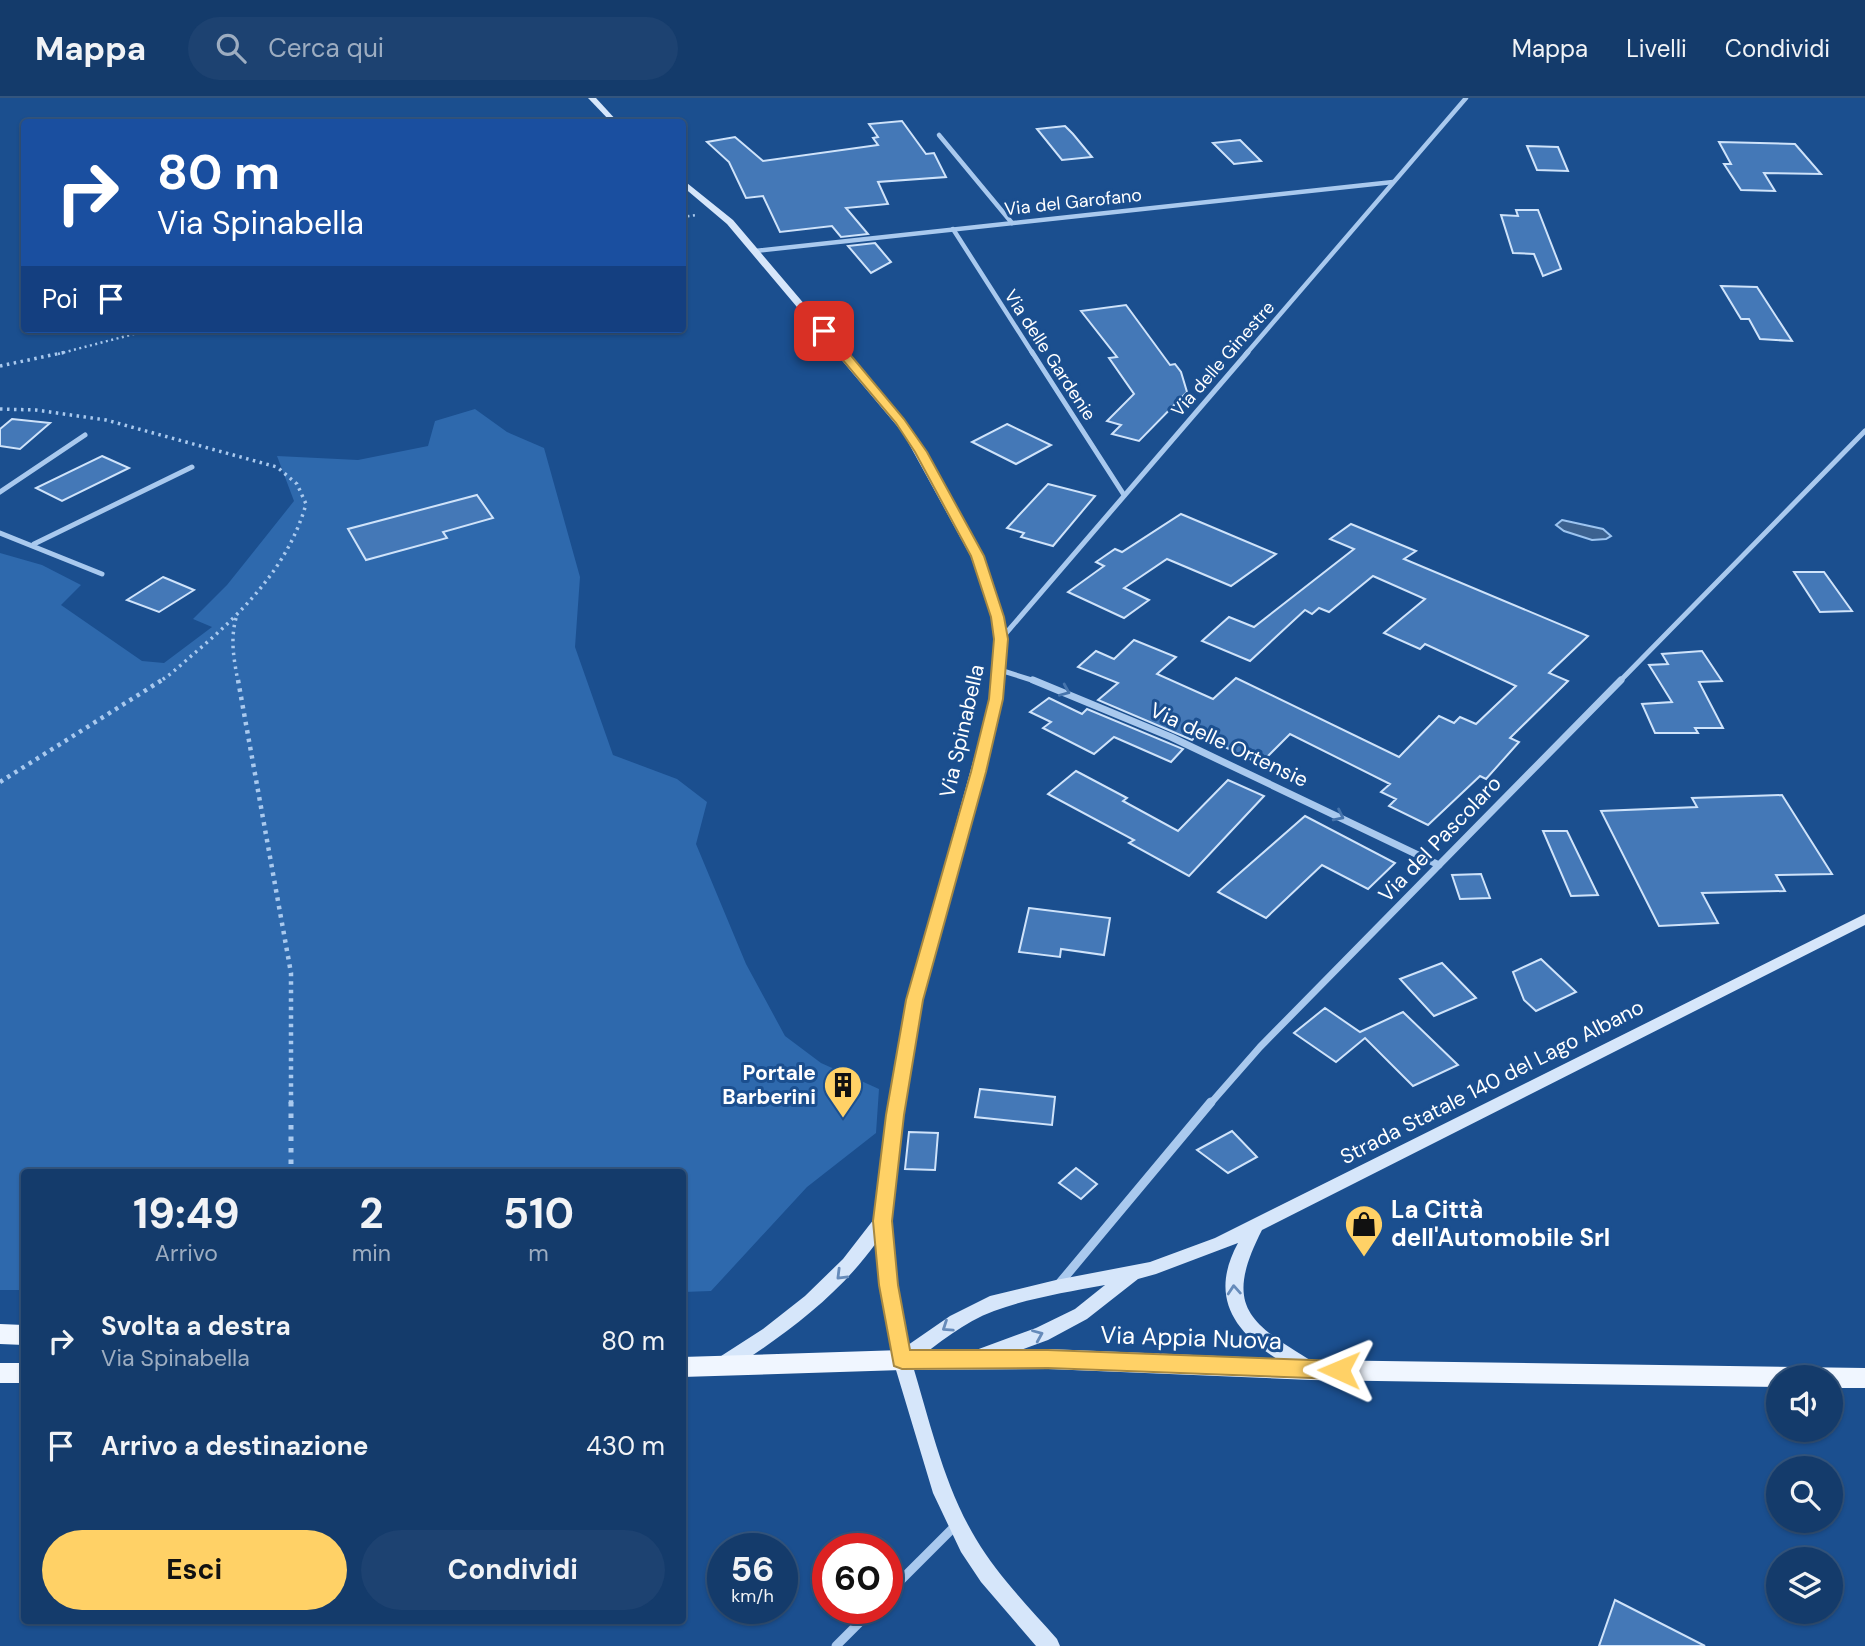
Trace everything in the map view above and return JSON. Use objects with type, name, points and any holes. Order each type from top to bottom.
[{"type":"main road","points":[[0,1334],[21,1335]]},
{"type":"main road","name":"Via Appia Nuova","points":[[686,1367],[902,1360],[1048,1359],[1311,1370],[1865,1378]]},
{"type":"main road","points":[[0,1373],[21,1373]]},
{"type":"street","points":[[592,98],[612,119]]},
{"type":"street","name":"Via delle Ginestre","points":[[1001,639],[1466,98]]},
{"type":"street","points":[[939,135],[1012,223]]},
{"type":"street","name":"Via del Garofano","points":[[755,251],[1394,182]]},
{"type":"street","name":"Via Spinabella","points":[[686,184],[724,216],[892,411],[915,442],[977,556],[997,617],[1001,639],[996,699],[915,1000],[895,1115],[882,1221],[888,1285],[902,1360],[937,1478],[957,1524],[988,1575],[1050,1646]]},
{"type":"street","name":"Via delle Gardenie","points":[[953,229],[1124,495]]},
{"type":"street","name":"Via del Pascolaro","points":[[1056,1287],[1246,1062],[1865,431]]},
{"type":"street","points":[[0,492],[85,435]]},
{"type":"street","points":[[34,544],[192,467]]},
{"type":"street","points":[[0,533],[34,544],[102,574]]},
{"type":"street","name":"Via delle Ortensie","points":[[1000,670],[1039,681],[1171,737],[1439,864]]},
{"type":"street","name":"Strada Statale 140 del Lago Albano","points":[[902,1360],[970,1312],[1009,1298],[1134,1272],[1191,1255],[1256,1226],[1865,919]]},
{"type":"street","name":"Via Spinabella","points":[[719,1367],[770,1335],[819,1296],[855,1261],[882,1221]]},
{"type":"street","points":[[1256,1226],[1241,1251],[1235,1269],[1233,1290],[1237,1309],[1260,1337],[1311,1370]]},
{"type":"street","points":[[974,1359],[1042,1334],[1081,1314],[1134,1272]]},
{"type":"street","points":[[903,1578],[957,1524]]},
{"type":"street","points":[[836,1646],[858,1624]]},
{"type":"path","points":[[0,366],[81,349],[139,333]]},
{"type":"path","points":[[0,409],[59,412],[136,426],[277,467],[297,484],[306,505],[298,532],[270,576],[237,617],[166,677],[0,782]]},
{"type":"path","points":[[237,617],[232,633],[232,650],[291,973],[291,1169]]},
{"type":"shaded area","points":[[475,409],[507,432],[544,448],[580,577],[575,647],[613,755],[677,779],[707,802],[696,844],[746,964],[785,1036],[821,1063],[879,1089],[876,1133],[807,1187],[711,1291],[686,1292],[686,1169],[21,1169],[21,1290],[0,1290],[0,553],[42,565],[81,585],[61,605],[142,661],[164,663],[212,627],[193,619],[227,585],[294,501],[277,456],[358,460],[428,446],[435,421]]},
{"type":"shaded area","points":[[1562,520],[1603,529],[1611,536],[1592,540],[1564,531],[1556,525]]},
{"type":"building","points":[[902,121],[926,154],[934,153],[946,177],[878,182],[888,204],[846,208],[868,234],[841,237],[832,226],[780,232],[763,196],[746,198],[729,162],[707,142],[735,137],[763,161],[878,145],[873,138],[878,137],[869,124]]},
{"type":"building","points":[[1065,126],[1092,157],[1062,160],[1037,129]]},
{"type":"building","points":[[1240,140],[1261,161],[1234,164],[1213,143]]},
{"type":"building","points":[[1719,142],[1795,144],[1821,174],[1764,173],[1775,191],[1741,190],[1724,164],[1731,164]]},
{"type":"building","points":[[1527,146],[1558,147],[1568,171],[1537,170]]},
{"type":"building","points":[[1516,210],[1538,210],[1561,269],[1543,276],[1534,254],[1513,253],[1501,215],[1518,216]]},
{"type":"building","points":[[875,243],[891,262],[871,273],[848,246]]},
{"type":"building","points":[[1721,286],[1757,287],[1792,341],[1760,339],[1749,319],[1741,319]]},
{"type":"building","points":[[1126,305],[1170,365],[1175,364],[1181,372],[1187,392],[1139,441],[1112,434],[1121,425],[1107,421],[1134,394],[1109,358],[1117,357],[1081,311]]},
{"type":"building","points":[[12,419],[50,423],[20,449],[0,446],[0,429]]},
{"type":"building","points":[[1007,424],[1051,445],[1016,464],[972,442]]},
{"type":"building","points":[[102,456],[129,468],[62,501],[36,488]]},
{"type":"building","points":[[1048,484],[1095,496],[1053,546],[1021,537],[1024,533],[1007,528]]},
{"type":"building","points":[[477,495],[493,518],[443,532],[447,538],[366,560],[348,529]]},
{"type":"building","points":[[1181,514],[1276,554],[1231,586],[1167,559],[1124,588],[1149,600],[1124,618],[1068,592],[1104,566],[1096,562],[1115,549],[1122,552]]},
{"type":"building","points":[[1351,524],[1416,551],[1404,559],[1588,636],[1549,673],[1568,681],[1510,738],[1519,742],[1486,779],[1480,776],[1428,825],[1389,806],[1396,799],[1381,792],[1390,784],[1290,734],[1260,764],[1198,734],[1192,740],[1098,700],[1118,683],[1078,667],[1096,651],[1114,659],[1134,640],[1176,657],[1157,674],[1213,699],[1236,678],[1399,757],[1439,716],[1454,723],[1460,717],[1476,724],[1516,686],[1425,644],[1420,649],[1384,633],[1425,599],[1373,576],[1329,612],[1319,608],[1312,614],[1305,610],[1250,661],[1202,641],[1229,617],[1254,627],[1354,549],[1330,539]]},
{"type":"building","points":[[1794,572],[1824,572],[1852,611],[1820,612]]},
{"type":"building","points":[[163,577],[194,590],[159,612],[127,600]]},
{"type":"building","points":[[1702,651],[1722,681],[1699,682],[1723,728],[1695,728],[1698,733],[1655,733],[1642,704],[1672,702],[1649,665],[1668,664],[1662,654]]},
{"type":"building","points":[[1049,698],[1082,714],[1087,709],[1183,749],[1171,762],[1114,737],[1094,754],[1043,728],[1051,722],[1030,712]]},
{"type":"building","points":[[1076,771],[1127,798],[1123,801],[1178,831],[1228,780],[1264,796],[1189,876],[1129,843],[1134,840],[1048,794]]},
{"type":"building","points":[[1782,795],[1832,874],[1776,875],[1785,891],[1702,893],[1718,923],[1659,926],[1601,811],[1697,807],[1692,798]]},
{"type":"building","points":[[1305,816],[1395,863],[1368,889],[1322,865],[1266,918],[1218,892]]},
{"type":"building","points":[[1543,831],[1567,831],[1598,895],[1571,896]]},
{"type":"building","points":[[1481,874],[1490,898],[1460,899],[1452,875]]},
{"type":"building","points":[[1029,908],[1110,918],[1104,955],[1061,949],[1060,957],[1019,952]]},
{"type":"building","points":[[1541,959],[1576,992],[1536,1011],[1524,1000],[1513,972]]},
{"type":"building","points":[[1442,963],[1476,998],[1434,1016],[1400,979]]},
{"type":"building","points":[[1325,1008],[1360,1032],[1403,1012],[1458,1065],[1413,1086],[1365,1038],[1336,1062],[1294,1033]]},
{"type":"building","points":[[980,1089],[1055,1097],[1052,1125],[975,1117]]},
{"type":"building","points":[[1232,1131],[1257,1157],[1228,1173],[1197,1150]]},
{"type":"building","points":[[909,1132],[938,1133],[935,1170],[905,1169]]},
{"type":"building","points":[[1076,1168],[1097,1184],[1081,1199],[1059,1183]]},
{"type":"building","points":[[1615,1600],[1705,1646],[1599,1646]]},
{"type":"place","name":"Portale Barberini","points":[[843,1119]]},
{"type":"place","name":"La Città dell'Automobile Srl","points":[[1364,1258]]},
{"type":"route","points":[[824,331],[900,421],[921,452],[977,556],[1000,628],[1002,650],[996,699],[978,772],[915,1000],[895,1115],[882,1221],[888,1285],[902,1360],[1048,1359],[1339,1370]]}]
